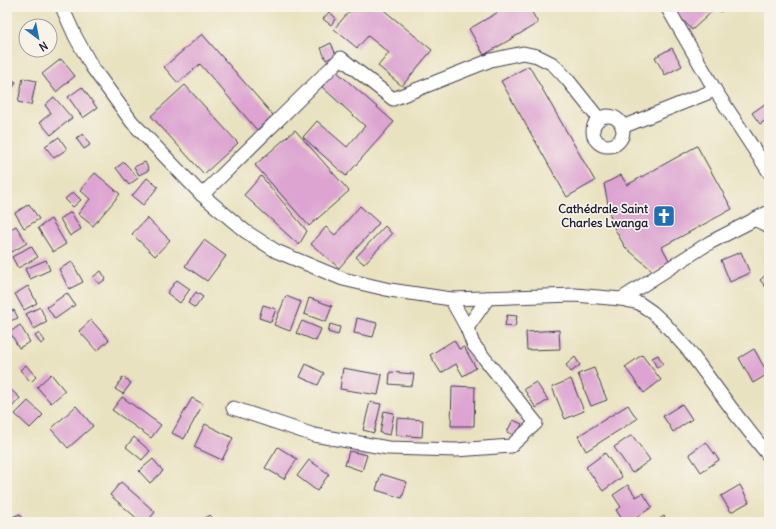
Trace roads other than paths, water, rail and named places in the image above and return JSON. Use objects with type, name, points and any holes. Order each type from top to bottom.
[{"type":"street","points":[[62,7],[75,36],[92,66],[132,122],[202,194],[245,231],[276,251],[343,279],[390,290],[451,299],[575,295],[621,299],[639,303],[664,323],[689,351],[737,416],[769,456]]},
{"type":"street","points":[[667,7],[715,90],[769,172]]},
{"type":"street","points":[[202,194],[340,58],[393,99],[491,60],[524,53],[537,56],[553,64],[599,119]]},
{"type":"street","points":[[622,127],[715,90]]},
{"type":"street","points":[[604,116],[616,118],[622,127],[623,133],[617,143],[606,145],[600,144],[596,140],[593,128],[595,123],[604,116]]},
{"type":"street","points":[[621,299],[710,243],[769,212]]},
{"type":"street","points":[[754,220],[769,226]]},
{"type":"street","points":[[467,328],[488,298]]},
{"type":"street","points":[[233,408],[314,435],[388,448],[456,450],[511,446],[536,423],[473,344],[467,328],[451,299]]},
{"type":"place","name":"Cathédrale Saint Charles Lwanga","points":[[664,216]]}]
